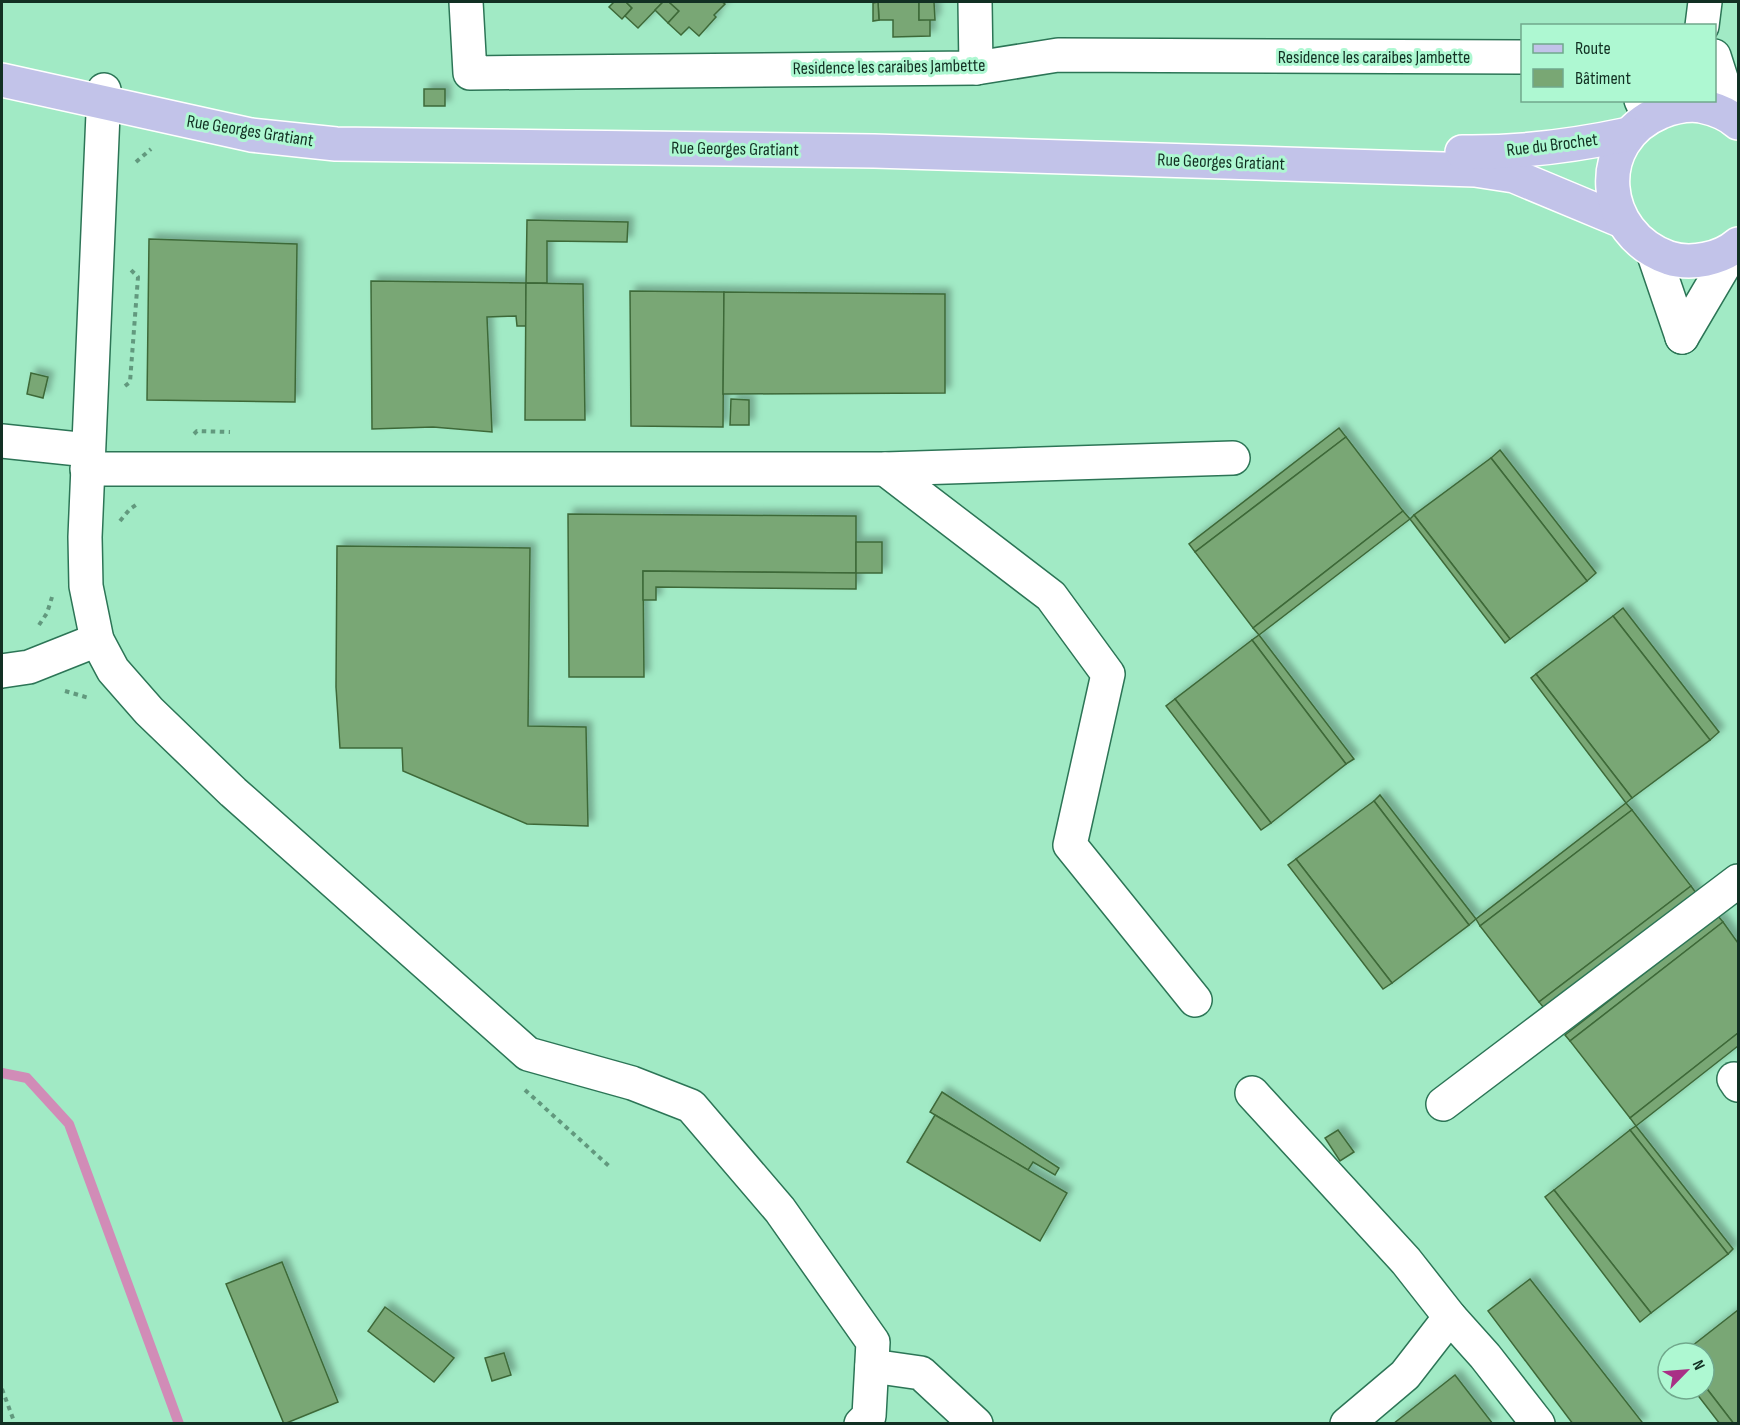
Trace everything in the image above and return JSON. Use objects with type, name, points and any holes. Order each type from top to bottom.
[{"type":"main road","name":"Rue Georges Gratiant","points":[[2,66],[104,97],[251,135],[336,144],[1474,161]]},
{"type":"main road","name":"Rue Georges Gratiant","points":[[2,80],[104,97]]},
{"type":"main road","name":"Rue du Brochet","points":[[1474,161],[1527,151],[1576,146],[1654,112],[1695,105],[1715,109],[1736,121]]},
{"type":"main road","points":[[1654,112],[1618,154],[1612,177],[1614,200],[1622,221],[1636,239],[1653,252],[1674,259],[1695,261],[1716,257],[1737,246]]},
{"type":"main road","name":"Rue du Brochet","points":[[1474,161],[1532,182],[1622,221]]},
{"type":"street","name":"Residence les caraibes Jambette","points":[[466,2],[470,73],[976,68],[1058,55],[1521,57]]},
{"type":"street","points":[[975,2],[976,68]]},
{"type":"street","points":[[1716,62],[1736,121]]},
{"type":"street","points":[[104,97],[87,460],[86,585],[97,640],[113,670],[149,711],[233,792],[528,1054],[632,1083],[691,1106],[780,1210],[873,1342],[869,1416],[861,1424]]},
{"type":"street","points":[[1653,252],[1682,337],[1737,246]]},
{"type":"street","points":[[2,441],[87,460],[885,469],[1233,458]]},
{"type":"street","points":[[885,469],[1051,596],[1108,674],[1070,845],[1195,1000]]},
{"type":"street","points":[[2,671],[29,667],[97,640]]},
{"type":"street","points":[[1443,1104],[1738,881]]},
{"type":"street","points":[[1252,1093],[1406,1261],[1538,1424]]},
{"type":"street","points":[[1347,1424],[1405,1375],[1450,1317]]},
{"type":"street","points":[[872,1366],[921,1373],[976,1424]]},
{"type":"path","points":[[132,170],[135,163],[159,144]]},
{"type":"path","points":[[121,389],[130,382],[138,277],[130,269]]},
{"type":"path","points":[[117,529],[129,509],[138,503]]},
{"type":"path","points":[[34,630],[47,613],[53,595]]},
{"type":"path","points":[[2,1389],[15,1424]]},
{"type":"building","points":[[614,2],[626,2],[632,8],[622,19],[609,7]]},
{"type":"building","points":[[626,2],[663,2],[638,28],[625,16],[632,8]]},
{"type":"building","points":[[663,2],[669,2],[679,11],[668,23],[655,10]]},
{"type":"building","points":[[669,2],[722,2],[725,4],[699,36],[689,27],[681,35],[668,23],[679,11]]},
{"type":"building","points":[[878,2],[919,2],[919,20],[930,19],[930,36],[893,37],[893,20],[879,20]]},
{"type":"building","points":[[878,2],[879,20],[873,21],[873,3]]},
{"type":"building","points":[[919,2],[934,2],[935,20],[919,20]]},
{"type":"building","points":[[424,89],[445,89],[445,106],[424,106]]},
{"type":"building","points":[[527,220],[628,222],[627,242],[547,241],[547,283],[526,283]]},
{"type":"building","points":[[149,239],[297,244],[295,402],[147,400]]},
{"type":"building","points":[[371,281],[526,283],[526,326],[517,326],[516,316],[487,317],[492,432],[433,427],[372,429]]},
{"type":"building","points":[[526,283],[583,284],[585,420],[525,420]]},
{"type":"building","points":[[630,291],[724,292],[723,427],[631,426]]},
{"type":"building","points":[[724,292],[945,294],[945,393],[723,394]]},
{"type":"building","points":[[31,373],[48,377],[43,398],[27,394]]},
{"type":"building","points":[[731,399],[749,400],[749,425],[730,425]]},
{"type":"building","points":[[1339,428],[1346,437],[1195,552],[1189,544]]},
{"type":"building","points":[[1346,437],[1403,511],[1253,628],[1195,552]]},
{"type":"building","points":[[1500,450],[1596,573],[1587,581],[1491,458]]},
{"type":"building","points":[[1491,458],[1587,581],[1510,639],[1414,515]]},
{"type":"building","points":[[1403,511],[1410,519],[1259,635],[1253,628]]},
{"type":"building","points":[[568,514],[856,516],[856,573],[643,571],[644,677],[569,677]]},
{"type":"building","points":[[1414,515],[1510,639],[1505,643],[1410,519]]},
{"type":"building","points":[[856,542],[882,542],[882,573],[856,573]]},
{"type":"building","points":[[337,546],[530,548],[528,726],[586,727],[588,826],[527,824],[403,771],[402,748],[340,748],[336,687]]},
{"type":"building","points":[[643,571],[856,573],[856,589],[656,587],[656,600],[643,600]]},
{"type":"building","points":[[1623,608],[1719,732],[1710,740],[1613,616]]},
{"type":"building","points":[[1613,616],[1710,740],[1632,798],[1536,674]]},
{"type":"building","points":[[1259,635],[1354,759],[1346,764],[1252,640]]},
{"type":"building","points":[[1252,640],[1346,764],[1271,823],[1175,699]]},
{"type":"building","points":[[1536,674],[1632,798],[1626,803],[1531,678]]},
{"type":"building","points":[[1175,699],[1271,823],[1261,830],[1166,706]]},
{"type":"building","points":[[1380,795],[1476,919],[1469,925],[1374,801]]},
{"type":"building","points":[[1374,801],[1469,925],[1392,983],[1296,859]]},
{"type":"building","points":[[1626,803],[1632,810],[1480,926],[1476,919]]},
{"type":"building","points":[[1632,810],[1691,886],[1539,1002],[1480,926]]},
{"type":"building","points":[[1296,859],[1392,983],[1383,989],[1288,865]]},
{"type":"building","points":[[1691,886],[1699,897],[1548,1013],[1539,1002]]},
{"type":"building","points":[[1718,916],[1723,922],[1570,1041],[1565,1035]]},
{"type":"building","points":[[1723,922],[1738,943],[1738,1033],[1630,1118],[1570,1041]]},
{"type":"building","points":[[1738,1033],[1738,1046],[1636,1126],[1630,1118]]},
{"type":"building","points":[[942,1092],[1059,1168],[1055,1175],[1033,1162],[1028,1170],[930,1112]]},
{"type":"building","points":[[935,1115],[1067,1193],[1040,1241],[907,1162]]},
{"type":"building","points":[[1636,1126],[1733,1249],[1728,1254],[1630,1130]]},
{"type":"building","points":[[1338,1130],[1354,1152],[1340,1161],[1325,1138]]},
{"type":"building","points":[[1630,1130],[1728,1254],[1651,1313],[1554,1190]]},
{"type":"building","points":[[1554,1190],[1651,1313],[1640,1322],[1545,1197]]},
{"type":"building","points":[[282,1262],[338,1402],[284,1424],[226,1284]]},
{"type":"building","points":[[1530,1279],[1642,1422],[1639,1424],[1573,1424],[1488,1311]]},
{"type":"building","points":[[385,1307],[454,1358],[434,1382],[368,1331]]},
{"type":"building","points":[[1738,1310],[1738,1424],[1734,1424],[1716,1401],[1716,1341],[1698,1341]]},
{"type":"building","points":[[504,1353],[511,1375],[492,1381],[485,1358]]},
{"type":"building","points":[[1455,1375],[1493,1424],[1393,1424]]},
{"type":"building","points":[[1702,1401],[1716,1401],[1734,1424],[1720,1424]]},
{"type":"waterway","points":[[2,1073],[27,1078],[69,1124],[179,1424]]}]
